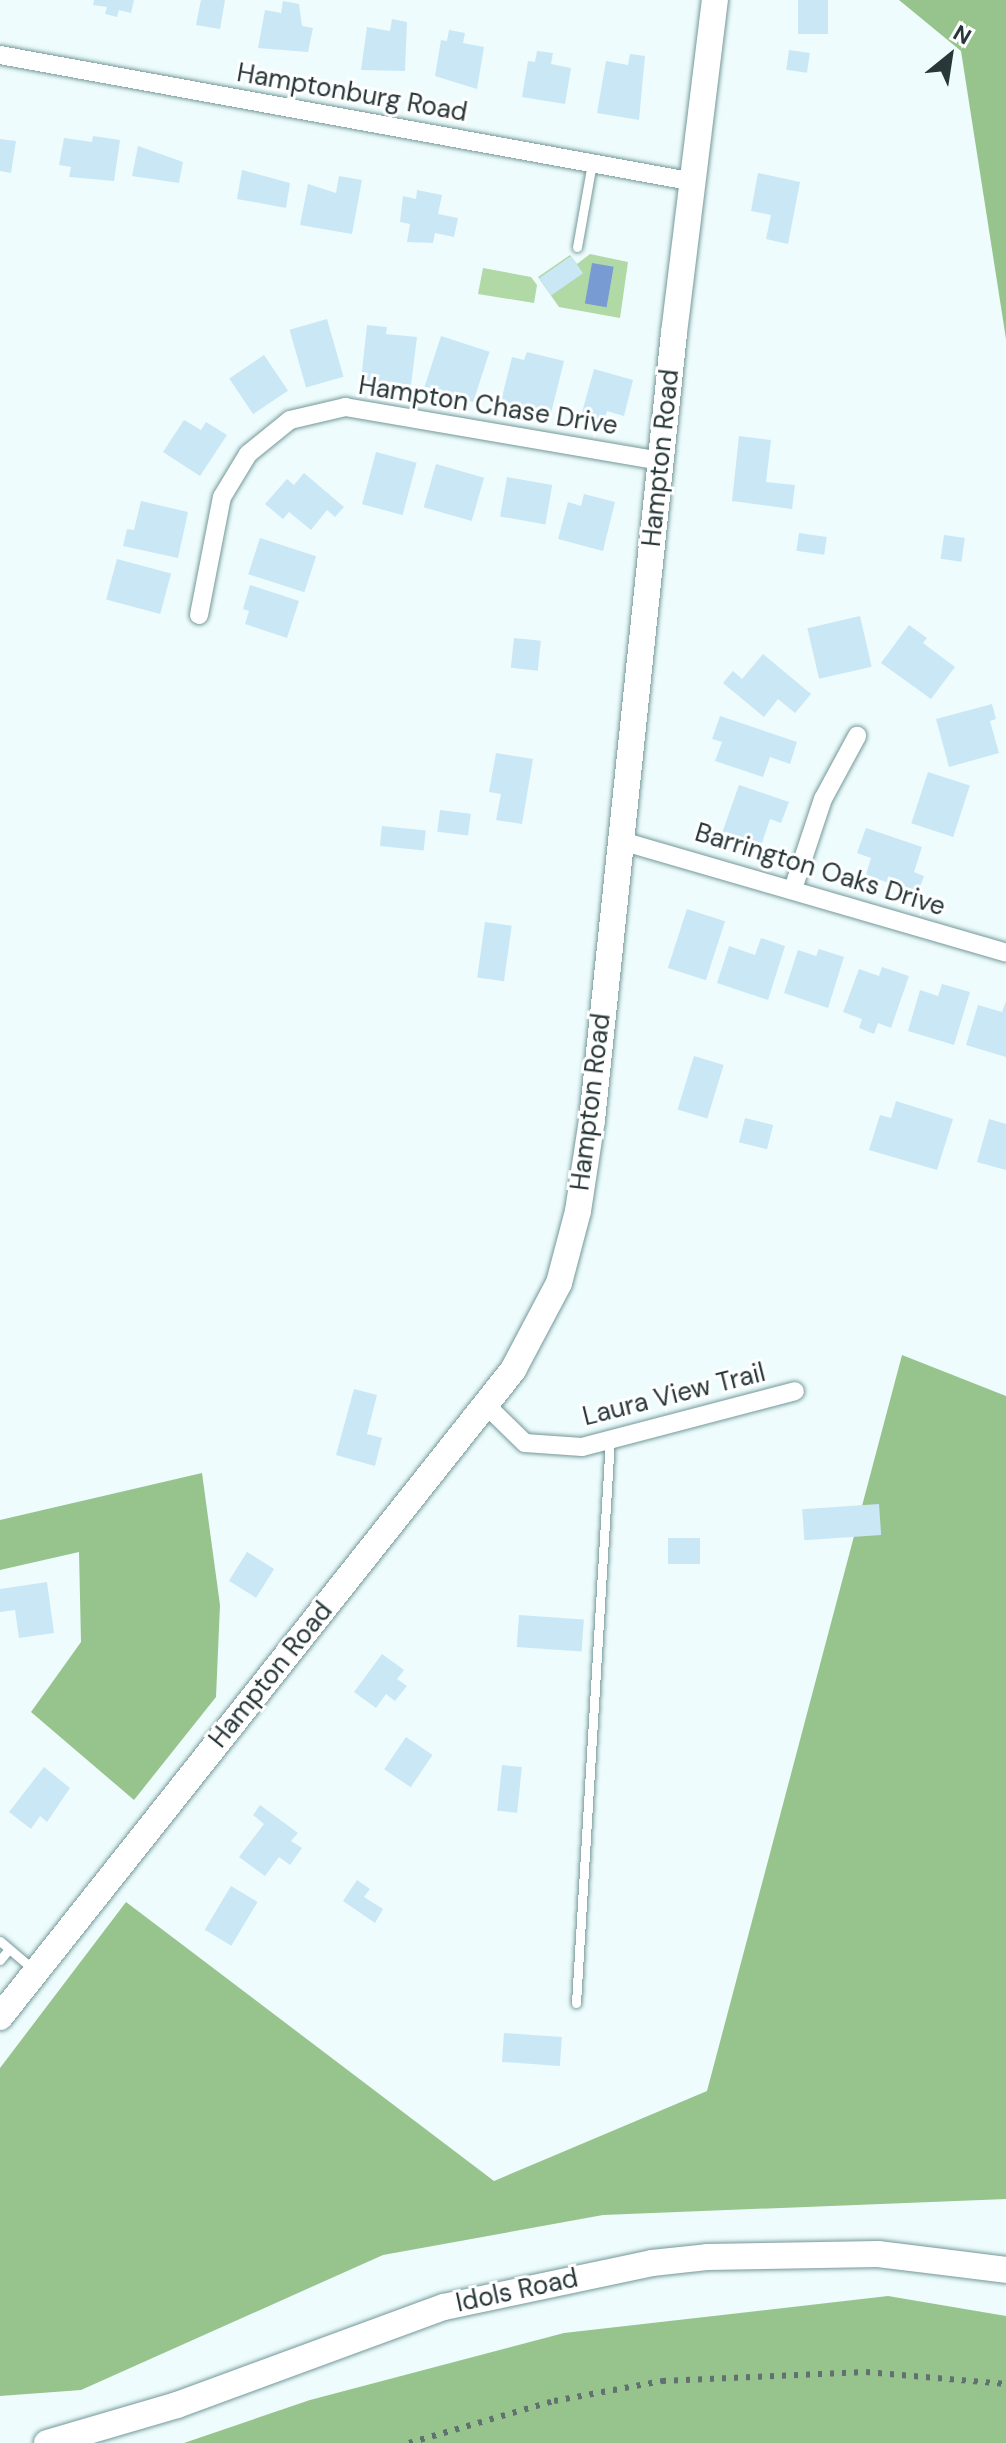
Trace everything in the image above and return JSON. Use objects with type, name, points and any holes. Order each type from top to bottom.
[{"type":"main road","name":"Hampton Road","points":[[0,2017],[513,1370],[559,1283],[578,1211],[715,0]]},
{"type":"main road","name":"Idols Road","points":[[47,2443],[177,2405],[444,2307],[652,2263],[707,2257],[878,2254],[1006,2270]]},
{"type":"street","name":"Hamptonburg Road","points":[[0,55],[695,182]]},
{"type":"street","name":"Hampton Chase Drive","points":[[199,615],[222,497],[248,454],[290,420],[345,407],[661,461]]},
{"type":"street","points":[[793,889],[823,799],[857,736]]},
{"type":"street","name":"Barrington Oaks Drive","points":[[618,840],[1006,953]]},
{"type":"street","name":"Laura View Trail","points":[[486,1405],[525,1443],[582,1447],[795,1391]]},
{"type":"lane","points":[[577,247],[592,163]]},
{"type":"lane","points":[[576,2003],[610,1439]]},
{"type":"lane","points":[[0,1941],[36,1971]]},
{"type":"lane","points":[[0,1960],[9,1949]]},
{"type":"green space","points":[[899,0],[1006,0],[1006,339],[961,51]]},
{"type":"green space","points":[[590,254],[628,262],[620,318],[559,307],[538,277],[570,255],[577,264]]},
{"type":"green space","points":[[483,268],[531,277],[537,285],[534,303],[478,294]]},
{"type":"green space","points":[[902,1355],[1006,1396],[1006,2199],[603,2215],[383,2255],[81,2390],[0,2396],[0,2068],[126,1902],[494,2181],[707,2091]]},
{"type":"green space","points":[[202,1473],[220,1605],[216,1697],[134,1800],[31,1712],[81,1642],[79,1552],[0,1570],[0,1520]]},
{"type":"green space","points":[[888,2296],[1006,2316],[1006,2443],[184,2443],[310,2400],[564,2333]]},
{"type":"water","points":[[592,263],[614,267],[607,307],[585,303]]},
{"type":"building","points":[[94,0],[134,0],[131,13],[119,10],[117,17],[105,14],[107,7],[93,5]]},
{"type":"building","points":[[201,0],[225,0],[220,29],[196,25]]},
{"type":"building","points":[[798,0],[828,0],[828,34],[798,34]]},
{"type":"building","points":[[283,1],[299,4],[302,26],[313,28],[308,52],[258,48],[265,10],[281,13]]},
{"type":"building","points":[[392,19],[407,22],[405,71],[361,70],[367,27],[390,31]]},
{"type":"building","points":[[449,30],[465,33],[463,43],[484,47],[477,89],[435,76],[441,40],[447,41]]},
{"type":"building","points":[[789,50],[810,53],[807,73],[786,70]]},
{"type":"building","points":[[537,51],[553,53],[551,64],[571,68],[565,104],[522,97],[528,61],[535,62]]},
{"type":"building","points":[[630,54],[645,56],[639,120],[597,113],[606,61],[628,65]]},
{"type":"building","points":[[93,136],[120,140],[114,181],[69,177],[71,167],[59,165],[64,138],[92,142]]},
{"type":"building","points":[[0,139],[16,141],[11,173],[0,171]]},
{"type":"building","points":[[138,146],[183,162],[179,183],[132,176]]},
{"type":"building","points":[[242,170],[290,183],[286,208],[237,199]]},
{"type":"building","points":[[758,173],[800,182],[788,244],[766,239],[771,215],[751,211]]},
{"type":"building","points":[[339,176],[362,180],[352,234],[300,225],[308,184],[336,193]]},
{"type":"building","points":[[417,190],[442,195],[438,214],[458,218],[454,237],[435,233],[433,243],[407,242],[410,224],[400,222],[403,196],[416,199]]},
{"type":"building","points":[[571,256],[583,273],[551,296],[539,278]]},
{"type":"building","points":[[327,319],[344,377],[306,387],[290,330]]},
{"type":"building","points":[[367,325],[387,327],[386,334],[417,337],[411,385],[361,380]]},
{"type":"building","points":[[441,336],[490,352],[473,402],[425,386]]},
{"type":"building","points":[[527,352],[564,361],[551,413],[501,401],[512,357],[524,360]]},
{"type":"building","points":[[264,355],[288,391],[253,414],[229,378]]},
{"type":"building","points":[[594,369],[633,380],[624,416],[607,411],[604,422],[581,416]]},
{"type":"building","points":[[184,420],[201,430],[206,422],[227,435],[200,476],[163,452]]},
{"type":"building","points":[[739,436],[771,440],[766,482],[795,485],[792,509],[732,501]]},
{"type":"building","points":[[376,452],[417,463],[403,515],[362,504]]},
{"type":"building","points":[[436,464],[484,478],[472,521],[424,507]]},
{"type":"building","points":[[304,473],[344,507],[335,517],[327,510],[311,530],[289,512],[283,519],[265,504],[287,479],[294,485]]},
{"type":"building","points":[[507,477],[552,485],[545,524],[500,516]]},
{"type":"building","points":[[584,494],[615,502],[603,551],[558,539],[568,502],[581,506]]},
{"type":"building","points":[[141,501],[188,512],[178,558],[123,546],[127,529],[134,530]]},
{"type":"building","points":[[799,533],[827,537],[824,555],[796,551]]},
{"type":"building","points":[[944,535],[965,538],[961,562],[941,559]]},
{"type":"building","points":[[260,538],[316,556],[304,592],[248,574]]},
{"type":"building","points":[[117,559],[171,573],[160,614],[106,600]]},
{"type":"building","points":[[250,585],[299,601],[287,638],[245,624],[249,611],[243,609]]},
{"type":"building","points":[[860,616],[872,667],[819,679],[807,628]]},
{"type":"building","points":[[909,625],[927,638],[923,643],[955,667],[931,699],[881,663]]},
{"type":"building","points":[[514,638],[541,641],[538,671],[511,668]]},
{"type":"building","points":[[763,654],[811,694],[795,713],[778,699],[764,717],[723,683],[733,671],[742,679]]},
{"type":"building","points":[[992,704],[996,719],[990,721],[999,753],[949,767],[936,719]]},
{"type":"building","points":[[720,716],[797,742],[790,764],[770,757],[763,777],[715,761],[722,742],[712,739]]},
{"type":"building","points":[[496,753],[533,759],[522,824],[496,820],[501,794],[489,792]]},
{"type":"building","points":[[928,772],[970,786],[953,837],[911,823]]},
{"type":"building","points":[[739,785],[789,802],[781,823],[770,819],[761,846],[722,833]]},
{"type":"building","points":[[440,810],[471,814],[468,836],[437,832]]},
{"type":"building","points":[[382,826],[426,831],[424,850],[380,846]]},
{"type":"building","points":[[866,828],[922,847],[914,872],[924,876],[918,893],[866,875],[871,858],[857,853]]},
{"type":"building","points":[[687,909],[725,921],[706,980],[668,968]]},
{"type":"building","points":[[485,922],[512,926],[504,981],[477,977]]},
{"type":"building","points":[[761,938],[785,946],[768,1000],[717,983],[729,946],[755,955]]},
{"type":"building","points":[[819,949],[844,957],[828,1008],[784,993],[798,950],[816,956]]},
{"type":"building","points":[[882,967],[909,976],[891,1028],[878,1023],[874,1034],[859,1028],[862,1019],[843,1012],[859,969],[879,976]]},
{"type":"building","points":[[942,984],[970,992],[954,1045],[908,1031],[920,990],[938,996]]},
{"type":"building","points":[[1006,1001],[1006,1057],[966,1045],[978,1005],[1002,1012]]},
{"type":"building","points":[[694,1056],[724,1065],[707,1119],[678,1110]]},
{"type":"building","points":[[896,1101],[953,1119],[937,1170],[869,1150],[880,1115],[891,1118]]},
{"type":"building","points":[[745,1118],[773,1125],[767,1149],[739,1142]]},
{"type":"building","points":[[989,1119],[1006,1124],[1006,1170],[977,1162]]},
{"type":"building","points":[[354,1389],[377,1395],[367,1434],[382,1438],[375,1466],[336,1455]]},
{"type":"building","points":[[879,1504],[881,1535],[804,1540],[802,1509]]},
{"type":"building","points":[[668,1538],[700,1538],[700,1564],[668,1564]]},
{"type":"building","points":[[247,1552],[274,1569],[256,1598],[229,1581]]},
{"type":"building","points":[[47,1582],[54,1633],[19,1638],[15,1610],[0,1612],[0,1589]]},
{"type":"building","points":[[519,1615],[584,1620],[582,1651],[517,1647]]},
{"type":"building","points":[[382,1654],[404,1670],[397,1679],[407,1686],[395,1701],[386,1694],[376,1708],[354,1692]]},
{"type":"building","points":[[406,1737],[433,1755],[411,1787],[384,1769]]},
{"type":"building","points":[[502,1765],[522,1767],[517,1813],[497,1811]]},
{"type":"building","points":[[44,1767],[70,1788],[47,1822],[40,1816],[31,1829],[9,1812]]},
{"type":"building","points":[[260,1805],[298,1833],[291,1841],[302,1848],[290,1865],[279,1857],[265,1876],[239,1857],[264,1824],[253,1815]]},
{"type":"building","points":[[357,1880],[370,1889],[364,1897],[383,1909],[375,1923],[343,1901]]},
{"type":"building","points":[[231,1886],[258,1902],[231,1946],[205,1930]]},
{"type":"building","points":[[504,2033],[562,2037],[560,2066],[502,2062]]},
{"type":"railway","points":[[409,2443],[554,2401],[662,2381],[866,2372],[1006,2384]]}]
